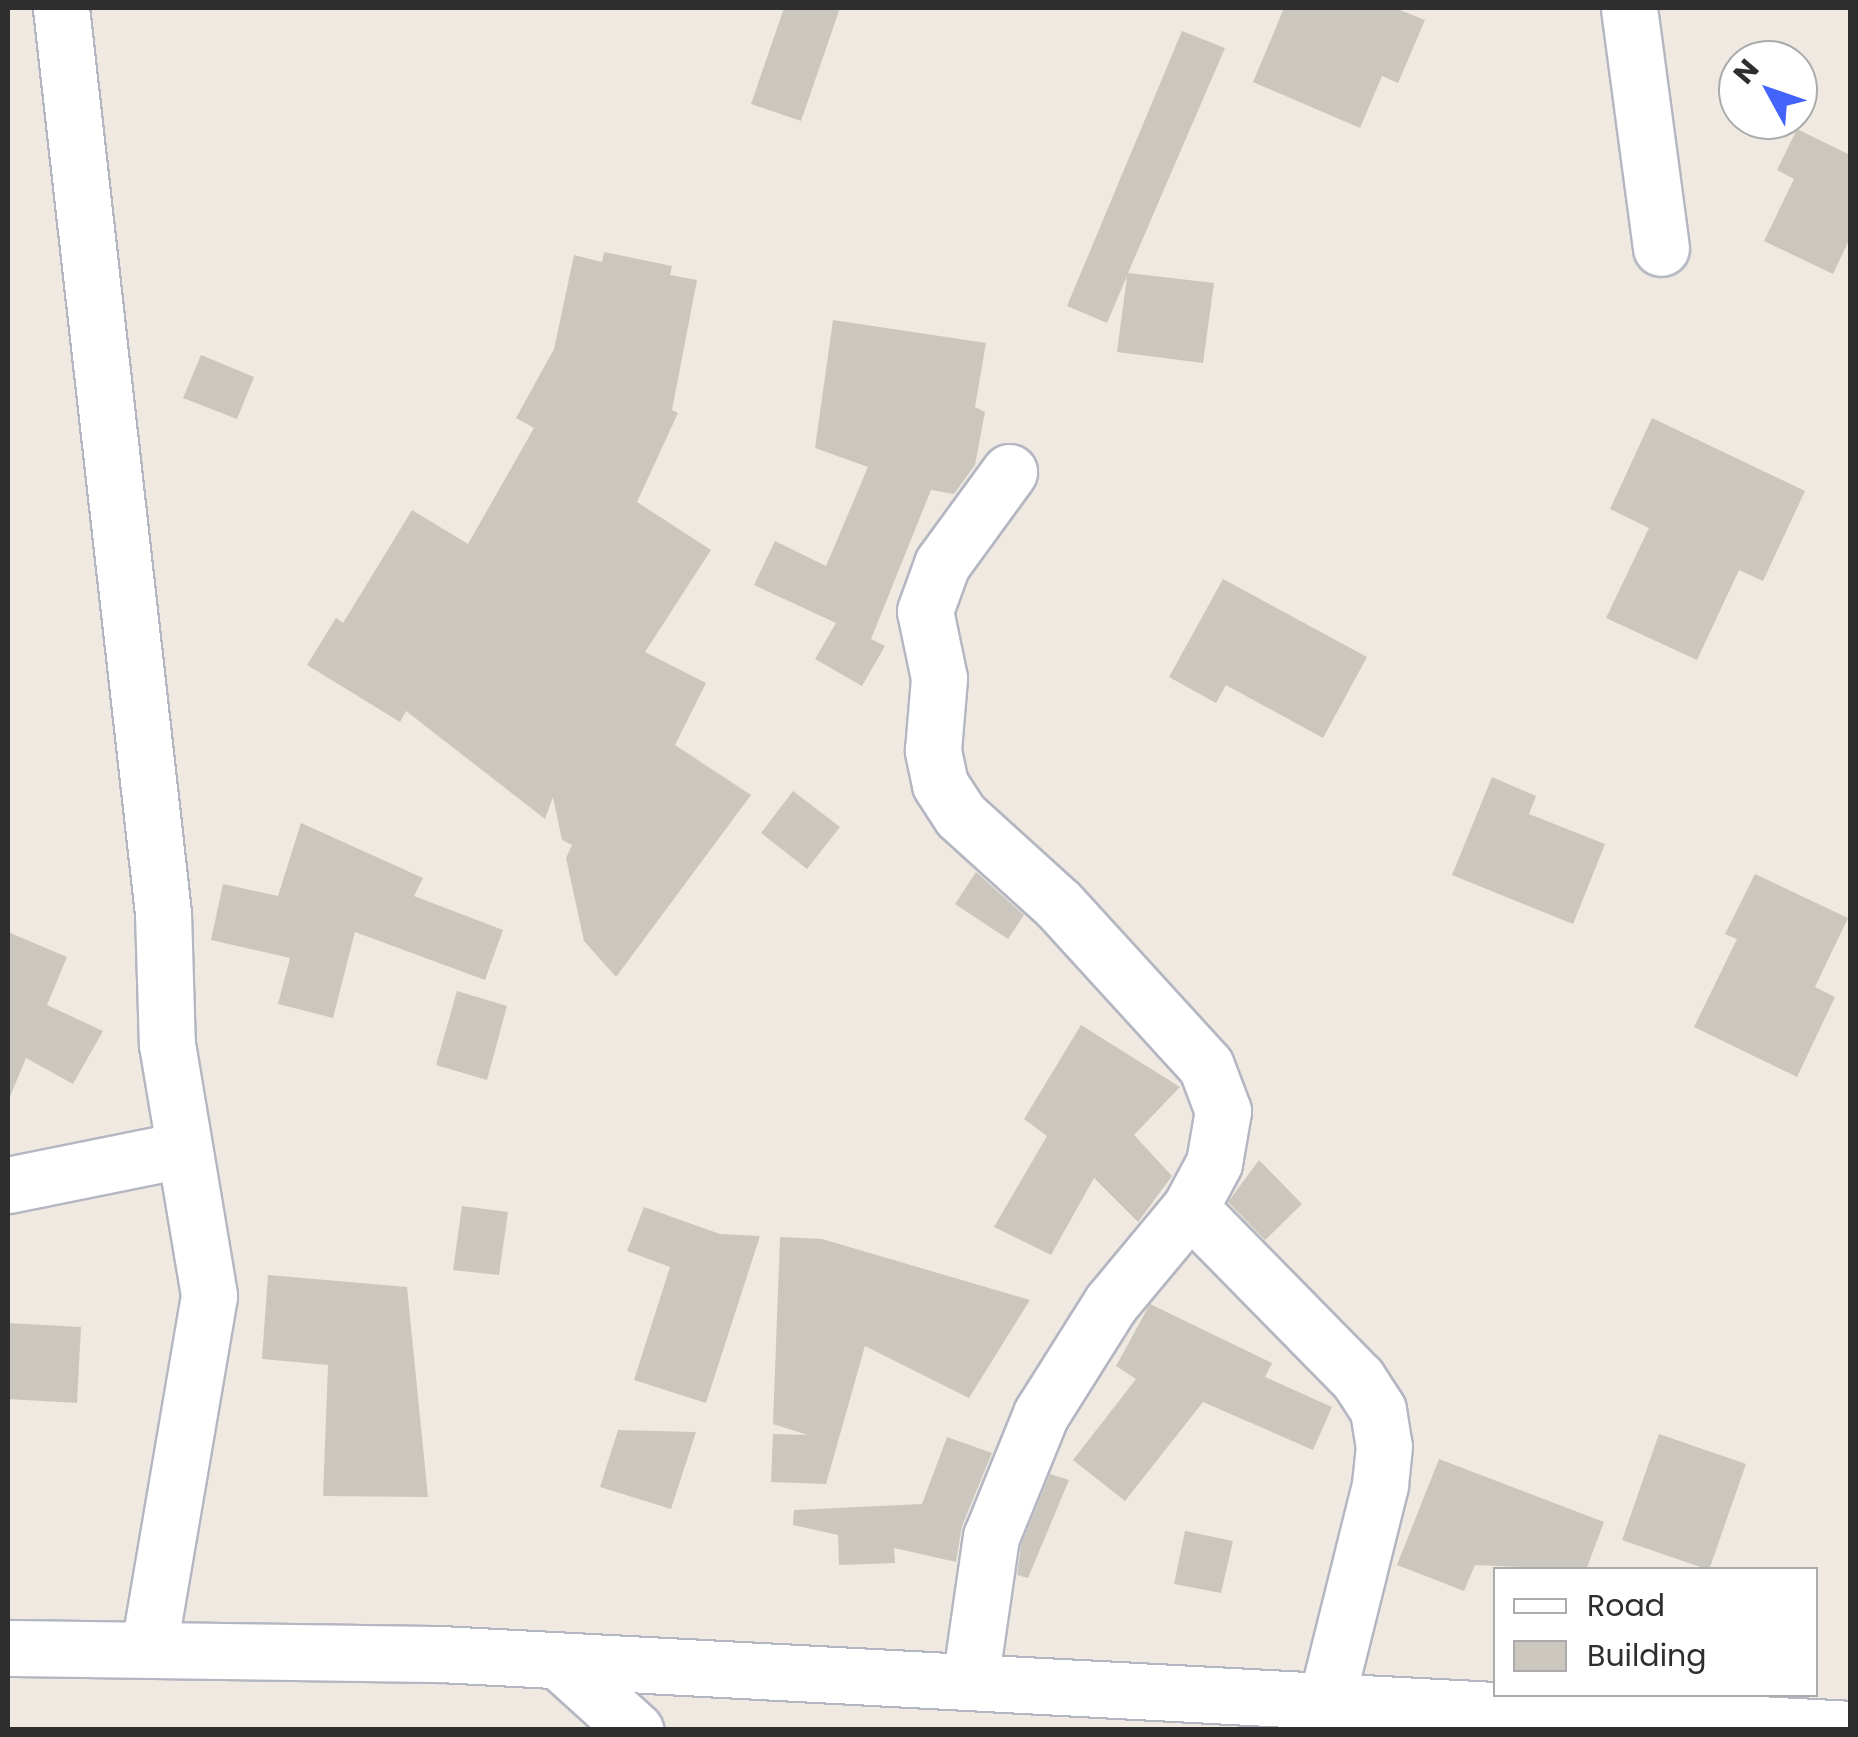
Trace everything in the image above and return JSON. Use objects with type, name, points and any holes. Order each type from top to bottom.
[{"type":"street","points":[[60,8],[161,893],[167,1044],[209,1296],[149,1648]]},
{"type":"street","points":[[1629,8],[1661,248]]},
{"type":"street","points":[[970,1682],[991,1537],[1041,1414],[1110,1303],[1190,1208],[1214,1164],[1223,1111],[1206,1066],[1058,904],[960,815],[940,784],[933,750],[939,678],[924,611],[942,564],[1009,472]]},
{"type":"street","points":[[8,1185],[182,1150]]},
{"type":"street","points":[[1190,1208],[1358,1379],[1378,1410],[1384,1446],[1380,1485],[1326,1702]]},
{"type":"street","points":[[8,1648],[149,1648],[560,1661],[1850,1729]]},
{"type":"street","points":[[560,1661],[635,1730]]},
{"type":"building","points":[[784,8],[840,8],[801,121],[751,104]]},
{"type":"building","points":[[1284,8],[1395,8],[1425,20],[1398,83],[1382,76],[1360,128],[1253,82]]},
{"type":"building","points":[[1182,31],[1225,48],[1128,273],[1214,283],[1203,363],[1117,352],[1127,276],[1107,323],[1067,306]]},
{"type":"building","points":[[1818,139],[1850,155],[1850,238],[1833,274],[1764,241],[1794,179],[1777,170],[1792,140]]},
{"type":"building","points":[[604,252],[672,266],[670,275],[697,280],[672,410],[678,413],[637,502],[711,550],[645,652],[706,683],[675,745],[751,795],[616,977],[584,941],[566,858],[572,845],[562,840],[553,797],[545,819],[406,711],[400,722],[307,665],[336,618],[343,623],[412,510],[468,544],[534,428],[516,418],[554,349],[574,255],[602,262]]},
{"type":"building","points":[[833,320],[986,343],[975,407],[985,412],[975,465],[954,494],[931,490],[871,639],[885,646],[862,686],[815,659],[836,623],[754,585],[775,541],[826,566],[868,467],[815,448]]},
{"type":"building","points":[[201,355],[254,377],[237,419],[183,398]]},
{"type":"building","points":[[1652,418],[1805,491],[1763,581],[1739,570],[1697,660],[1606,618],[1649,528],[1610,509]]},
{"type":"building","points":[[1223,579],[1367,657],[1323,738],[1226,685],[1216,703],[1169,677]]},
{"type":"building","points":[[1492,777],[1536,796],[1529,814],[1605,844],[1573,924],[1452,875]]},
{"type":"building","points":[[793,791],[840,827],[807,869],[761,833]]},
{"type":"building","points":[[301,823],[423,878],[414,896],[503,930],[485,980],[355,932],[333,1018],[278,1004],[290,958],[211,940],[223,884],[278,896]]},
{"type":"building","points":[[976,872],[1024,915],[1008,939],[955,904]]},
{"type":"building","points":[[1755,874],[1848,918],[1815,987],[1835,997],[1797,1077],[1694,1027],[1737,939],[1725,934]]},
{"type":"building","points":[[8,932],[67,957],[47,1005],[103,1031],[73,1084],[26,1058],[9,1099]]},
{"type":"building","points":[[457,991],[507,1006],[487,1080],[436,1065]]},
{"type":"building","points":[[1081,1025],[1180,1087],[1134,1135],[1172,1176],[1138,1222],[1094,1178],[1051,1255],[994,1227],[1047,1136],[1024,1119]]},
{"type":"building","points":[[1259,1160],[1302,1204],[1265,1240],[1228,1202]]},
{"type":"building","points":[[462,1206],[508,1212],[499,1275],[453,1270]]},
{"type":"building","points":[[644,1207],[720,1234],[760,1236],[706,1403],[634,1380],[670,1267],[627,1251]]},
{"type":"building","points":[[780,1237],[822,1239],[1030,1300],[969,1398],[865,1346],[826,1484],[771,1482],[773,1434],[808,1435],[773,1424]]},
{"type":"building","points":[[268,1275],[407,1287],[428,1497],[323,1496],[328,1365],[262,1359]]},
{"type":"building","points":[[1150,1304],[1272,1363],[1265,1377],[1332,1407],[1313,1450],[1203,1402],[1125,1501],[1073,1460],[1136,1379],[1116,1366]]},
{"type":"building","points":[[8,1323],[81,1327],[77,1403],[8,1399]]},
{"type":"building","points":[[618,1430],[696,1432],[671,1509],[600,1487]]},
{"type":"building","points":[[1659,1434],[1746,1464],[1710,1567],[1622,1540]]},
{"type":"building","points":[[947,1437],[992,1453],[962,1526],[956,1562],[894,1548],[895,1563],[839,1565],[838,1535],[793,1525],[794,1510],[922,1504]]},
{"type":"building","points":[[1439,1459],[1604,1522],[1587,1567],[1475,1565],[1464,1591],[1397,1565]]},
{"type":"building","points":[[1050,1474],[1069,1480],[1028,1578],[1017,1575],[1021,1545]]},
{"type":"building","points":[[1185,1531],[1233,1541],[1221,1593],[1174,1584]]}]
